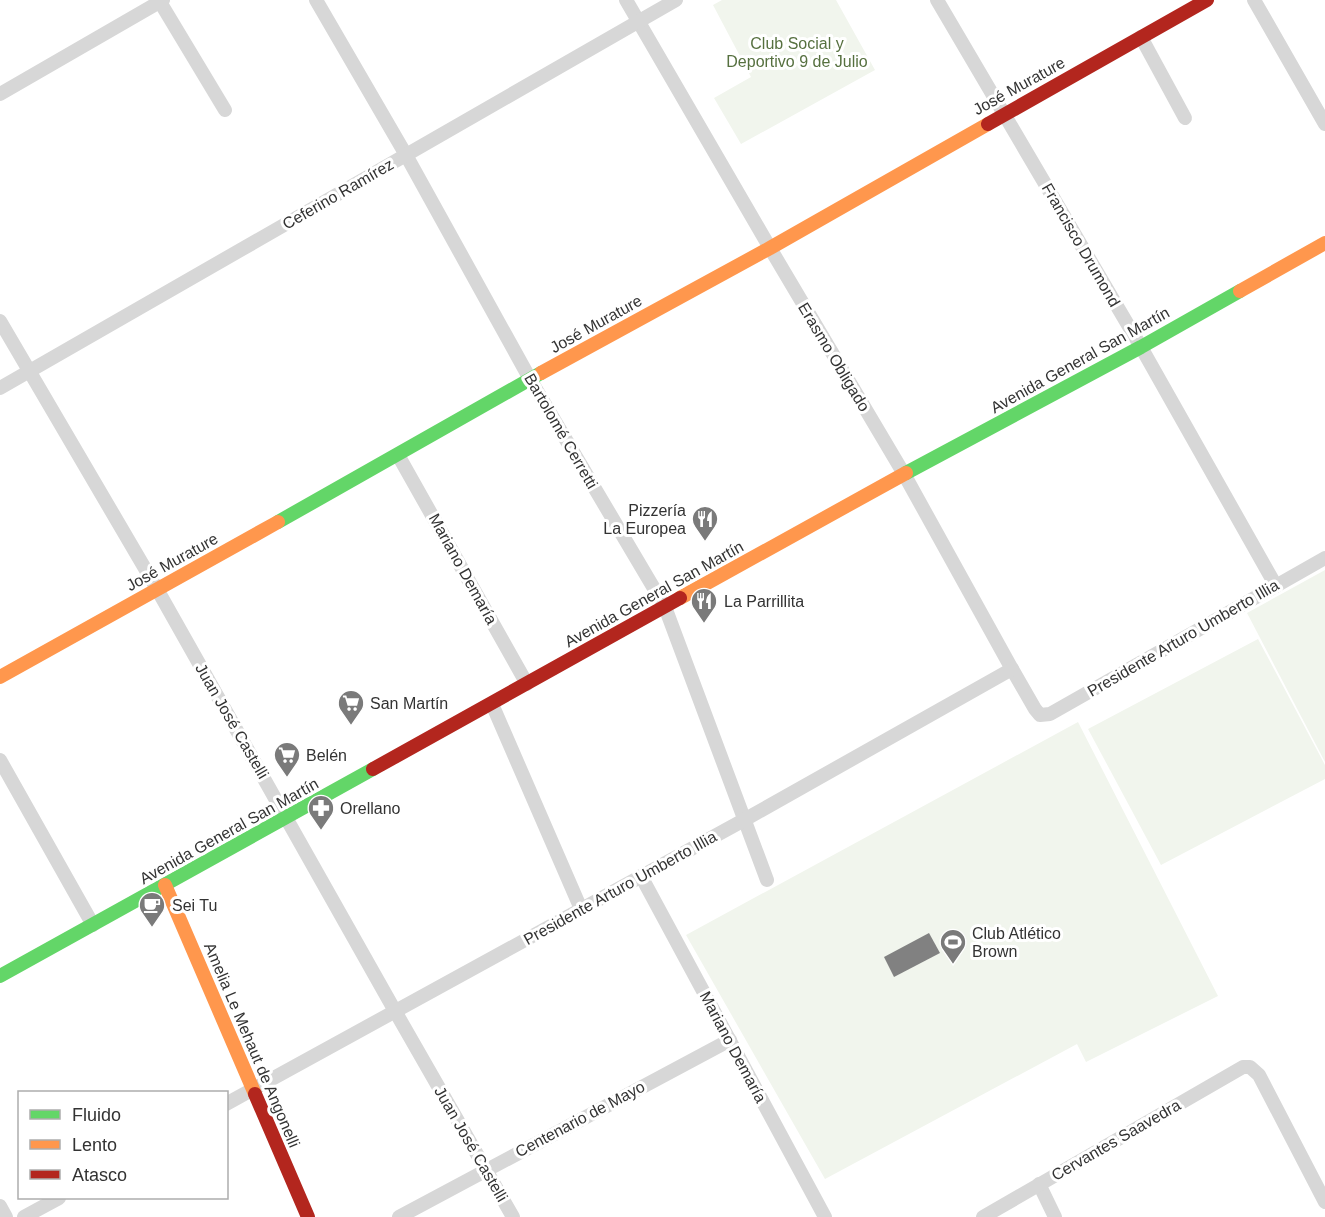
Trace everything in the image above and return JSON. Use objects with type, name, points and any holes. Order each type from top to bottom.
[{"type":"street","name":"Bartolomé Cerretti","points":[[316,0],[406,155],[530,379],[665,607],[767,880]]},
{"type":"street","name":"Erasmo Obligado","points":[[626,0],[904,474],[1040,715]]},
{"type":"street","name":"Ceferino Ramírez","points":[[0,388],[676,0]]},
{"type":"street","name":"Francisco Drumond","points":[[937,0],[1141,347],[1276,586]]},
{"type":"street","name":"José Murature","points":[[0,677],[530,379],[770,248],[1207,0]]},
{"type":"street","points":[[1254,0],[1325,124]]},
{"type":"street","points":[[0,94],[161,1],[225,110]]},
{"type":"street","points":[[1141,37],[1185,118]]},
{"type":"street","name":"Avenida General San Martín","points":[[0,976],[904,474],[1141,347],[1325,243]]},
{"type":"street","name":"Juan José Castelli","points":[[0,321],[157,589],[513,1217]]},
{"type":"street","name":"Mariano Demaría","points":[[398,454],[527,684]]},
{"type":"street","name":"Presidente Arturo Umberto Illia","points":[[1040,715],[1050,714],[1325,558]]},
{"type":"street","name":"Presidente Arturo Umberto Illia","points":[[228,1103],[744,820],[1012,669]]},
{"type":"street","points":[[492,704],[581,909]]},
{"type":"street","points":[[0,760],[93,925]]},
{"type":"street","name":"Mariano Demaría","points":[[641,876],[825,1217]]},
{"type":"street","name":"Amelia Le Mehaut de Angonelli","points":[[165,885],[308,1217]]},
{"type":"street","name":"Centenario de Mayo","points":[[399,1217],[730,1040]]},
{"type":"street","name":"Cervantes Saavedra","points":[[983,1217],[1243,1067],[1250,1067],[1259,1075],[1325,1202]]},
{"type":"street","points":[[1039,1184],[1055,1217]]},
{"type":"street","points":[[24,1217],[56,1199]]},
{"type":"street","points":[[0,1206],[6,1217]]},
{"type":"green space","name":"Club Social y Deportivo 9 de Julio","points":[[722,0],[836,0],[875,70],[741,144],[714,98],[751,77],[713,5]]},
{"type":"green space","points":[[1325,570],[1325,762],[1247,613]]},
{"type":"green space","points":[[1258,639],[1325,765],[1325,779],[1161,865],[1088,729]]},
{"type":"green space","name":"Club Atlético Brown","points":[[1078,722],[1218,996],[1086,1062],[1077,1044],[825,1179],[686,935]]},
{"type":"building","points":[[929,933],[940,953],[894,977],[884,957]]},
{"type":"traffic: fast","points":[[906,473],[1141,347],[1240,291]]},
{"type":"traffic: fast","points":[[278,522],[541,373]]},
{"type":"traffic: fast","points":[[0,976],[373,769]]},
{"type":"traffic: slow","points":[[541,373],[770,248],[988,124]]},
{"type":"traffic: slow","points":[[1240,291],[1325,243]]},
{"type":"traffic: slow","points":[[680,598],[906,473]]},
{"type":"traffic: slow","points":[[0,677],[278,522]]},
{"type":"traffic: slow","points":[[165,885],[255,1094]]},
{"type":"traffic: jam","points":[[988,124],[1207,0]]},
{"type":"traffic: jam","points":[[373,769],[680,598]]},
{"type":"traffic: jam","points":[[255,1094],[308,1217]]},
{"type":"place","name":"Pizzería La Europea","points":[[705,542]]},
{"type":"place","name":"La Parrillita","points":[[704,624]]},
{"type":"place","name":"San Martín","points":[[351,726]]},
{"type":"place","name":"Belén","points":[[287,778]]},
{"type":"place","name":"Orellano","points":[[321,831]]},
{"type":"place","name":"Sei Tu","points":[[152,928]]},
{"type":"place","name":"Club Atlético Brown","points":[[953,965]]}]
